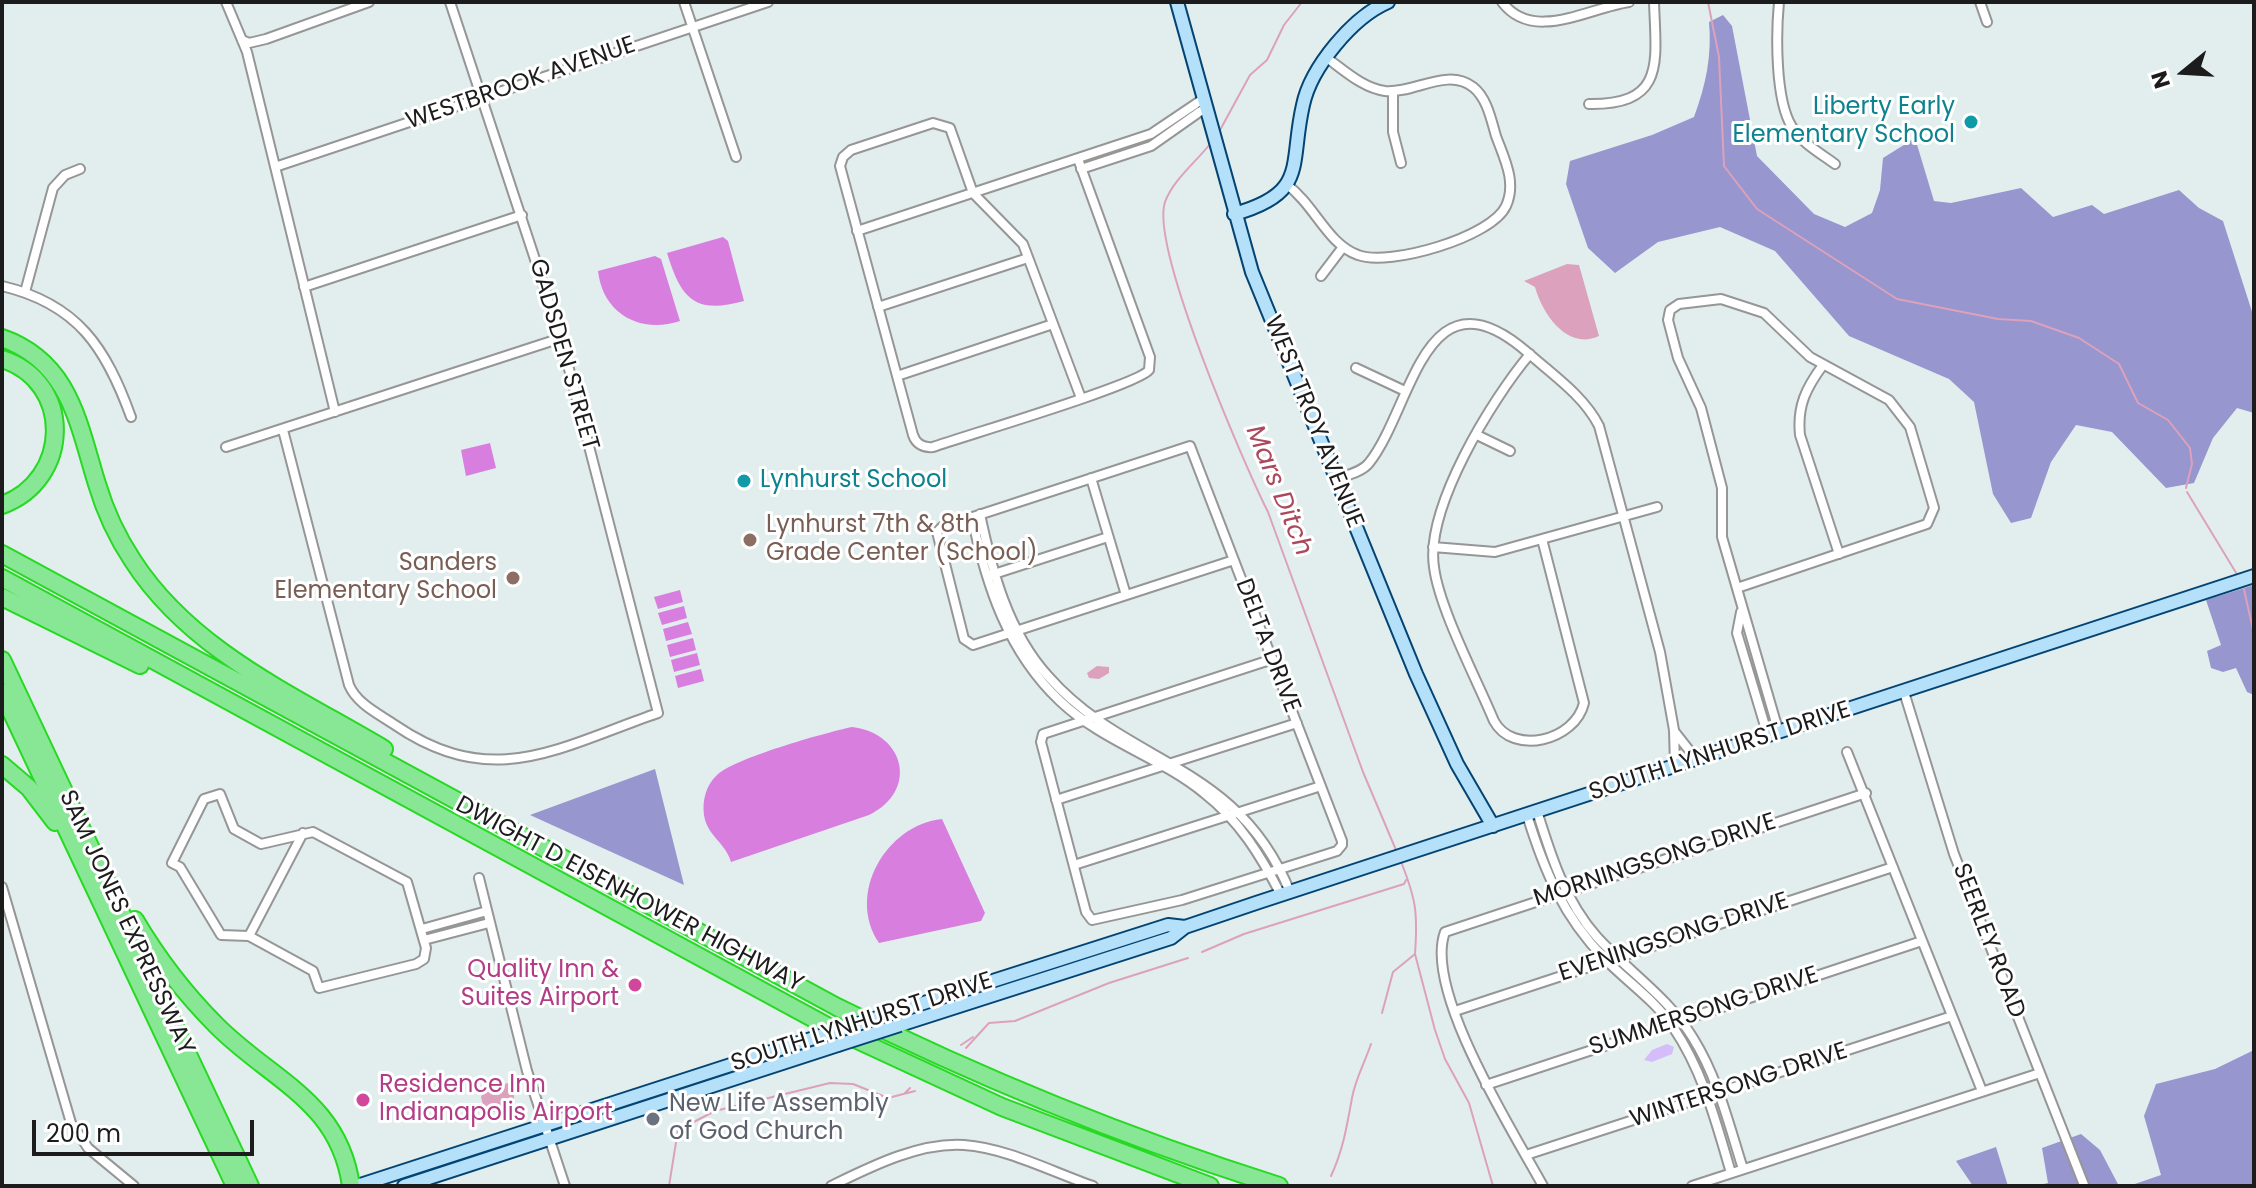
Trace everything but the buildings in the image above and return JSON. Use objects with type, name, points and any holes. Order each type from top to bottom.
[{"type":"highway","points":[[2,338],[36,355],[64,385],[76,412],[97,487],[117,534],[142,575],[182,620],[232,659],[397,757],[490,820]]},
{"type":"highway","points":[[2,359],[25,370],[40,384],[51,402],[56,429],[52,456],[43,474],[24,494],[2,505]]},
{"type":"highway","name":"DWIGHT D EISENHOWER HIGHWAY","points":[[2,554],[490,820],[898,1037],[1083,1117],[1279,1186]]},
{"type":"highway","name":"DWIGHT D EISENHOWER HIGHWAY","points":[[2,578],[882,1053],[1065,1133],[1210,1186]]},
{"type":"highway","points":[[2,597],[244,719],[295,738]]},
{"type":"highway","name":"SAM JONES EXPRESSWAY","points":[[2,660],[250,1186]]},
{"type":"highway","name":"SAM JONES EXPRESSWAY","points":[[2,692],[235,1186]]},
{"type":"highway","points":[[2,765],[48,812],[99,898]]},
{"type":"highway","points":[[89,844],[147,940],[184,991],[226,1035],[328,1121],[345,1159],[351,1186]]},
{"type":"main road","name":"WEST TROY AVENUE","points":[[1177,2],[1252,272],[1436,718],[1493,826]]},
{"type":"main road","points":[[1234,214],[1262,205],[1286,184],[1297,160],[1304,98],[1327,58],[1353,24],[1388,2]]},
{"type":"main road","name":"SOUTH LYNHURST DRIVE","points":[[404,1186],[1171,938],[1185,927],[1286,893],[2251,576]]},
{"type":"main road","name":"SOUTH LYNHURST DRIVE","points":[[357,1186],[1168,925],[1185,927]]},
{"type":"street","points":[[226,2],[242,40],[335,412]]},
{"type":"street","points":[[242,40],[249,43],[266,39],[369,2]]},
{"type":"street","name":"GADSDEN STREET","points":[[283,430],[351,691],[403,730],[438,749],[461,758],[488,762],[523,759],[658,713],[561,338],[450,2]]},
{"type":"street","points":[[684,2],[736,157]]},
{"type":"street","name":"WESTBROOK AVENUE","points":[[275,167],[768,2]]},
{"type":"street","points":[[1502,2],[1517,17],[1537,23],[1629,2]]},
{"type":"street","points":[[1589,104],[1628,100],[1650,82],[1656,62],[1654,2]]},
{"type":"street","points":[[1779,2],[1781,91],[1785,112],[1801,138],[1835,164]]},
{"type":"street","points":[[1980,2],[1987,22]]},
{"type":"street","points":[[1286,184],[1308,201],[1343,247],[1362,257],[1386,259],[1453,239],[1487,227],[1505,207],[1511,179],[1478,92],[1468,84],[1450,79],[1393,91],[1368,86],[1327,58]]},
{"type":"street","points":[[1393,91],[1393,132],[1401,163]]},
{"type":"street","points":[[857,231],[973,193],[1079,164],[1151,134],[1204,103]]},
{"type":"street","points":[[1079,164],[1150,357],[1149,370],[1139,379],[933,447],[921,445],[914,438],[840,169],[842,158],[851,150],[933,123],[946,124],[954,133],[973,193],[1019,239],[1081,398]]},
{"type":"street","points":[[25,292],[53,188],[65,175],[80,169]]},
{"type":"street","points":[[1505,207],[1516,213]]},
{"type":"street","points":[[304,287],[522,215]]},
{"type":"street","points":[[1321,276],[1343,247]]},
{"type":"street","points":[[878,307],[1028,258]]},
{"type":"street","points":[[2,286],[25,292],[56,307],[81,326],[115,374],[131,417]]},
{"type":"street","points":[[1737,588],[1927,524],[1934,508],[1910,427],[1889,400],[1823,365],[1764,313],[1721,299],[1679,304],[1670,310],[1668,320],[1678,358],[1701,408],[1719,474],[1722,537],[1742,607],[1737,633],[1774,734]]},
{"type":"street","points":[[897,376],[1053,324]]},
{"type":"street","points":[[1336,479],[1369,464],[1430,345],[1459,327],[1475,325],[1499,331],[1530,354],[1594,415],[1660,652],[1674,730],[1675,766]]},
{"type":"street","points":[[226,447],[561,338]]},
{"type":"street","points":[[1530,354],[1500,389],[1441,511],[1433,547],[1439,587],[1494,721],[1506,735],[1528,741],[1567,728],[1578,719],[1584,703],[1542,539]]},
{"type":"street","points":[[1823,365],[1805,392],[1798,418],[1800,435],[1839,554]]},
{"type":"street","points":[[1356,368],[1405,391]]},
{"type":"street","points":[[1477,435],[1510,451]]},
{"type":"street","name":"DELTA DRIVE","points":[[1091,478],[1190,446],[1321,786],[1341,847],[1281,869]]},
{"type":"street","points":[[1126,595],[1091,478],[937,531],[968,643],[974,645],[1234,560]]},
{"type":"street","points":[[1433,547],[1488,553],[1657,507]]},
{"type":"street","points":[[976,516],[990,576],[1034,673],[1083,720],[1203,792],[1228,816],[1286,893]]},
{"type":"street","points":[[990,576],[1108,537]]},
{"type":"street","points":[[1014,633],[1048,676],[1094,717],[1205,783],[1239,813],[1281,869],[1286,893]]},
{"type":"street","points":[[1273,659],[1042,736],[1056,800],[1091,919],[1098,921],[1141,911],[1281,869]]},
{"type":"street","name":"SEERLEY ROAD","points":[[1904,692],[1954,854],[2084,1185]]},
{"type":"street","points":[[1056,800],[1297,723]]},
{"type":"street","points":[[1674,730],[1696,759]]},
{"type":"street","points":[[1847,752],[1866,793],[1982,1091]]},
{"type":"street","points":[[1074,865],[1321,786]]},
{"type":"street","name":"MORNINGSONG DRIVE","points":[[1455,1011],[1442,953],[1445,932],[1554,893],[1866,793]]},
{"type":"street","points":[[220,794],[234,829],[261,844],[303,833],[313,832],[409,884],[426,954],[418,964],[321,988],[313,971],[249,936],[221,935],[180,867],[172,863],[204,799],[220,794]]},
{"type":"street","points":[[1532,813],[1565,890],[1596,936],[1662,996],[1708,1096],[1731,1173]]},
{"type":"street","points":[[1532,813],[1554,893],[1606,960],[1694,1039],[1718,1092],[1743,1169]]},
{"type":"street","points":[[249,936],[303,833]]},
{"type":"street","name":"EVENINGSONG DRIVE","points":[[1455,1011],[1893,867]]},
{"type":"street","points":[[479,878],[543,1126],[565,1186]]},
{"type":"street","points":[[2,887],[5,912],[73,1127],[88,1148],[134,1186]]},
{"type":"street","points":[[422,929],[487,911]]},
{"type":"street","points":[[424,940],[489,923]]},
{"type":"street","name":"SUMMERSONG DRIVE","points":[[1486,1085],[1922,941]]},
{"type":"street","points":[[1455,1011],[1486,1085],[1543,1186]]},
{"type":"street","name":"WINTERSONG DRIVE","points":[[1526,1155],[1952,1016]]},
{"type":"street","points":[[1692,1186],[2040,1073]]},
{"type":"street","points":[[831,1186],[922,1150],[960,1145],[984,1148],[1093,1186]]},
{"type":"shaded area","points":[[1723,15],[1732,26],[1757,156],[1814,214],[1845,227],[1872,213],[1880,190],[1883,158],[1915,138],[1934,201],[1951,203],[2021,188],[2053,217],[2092,205],[2104,214],[2179,190],[2199,208],[2223,221],[2254,318],[2254,413],[2237,408],[2213,438],[2194,483],[2166,488],[2112,432],[2076,425],[2051,462],[2031,518],[2011,523],[1993,494],[1974,402],[1949,379],[1849,336],[1775,251],[1720,227],[1658,242],[1615,273],[1588,248],[1566,184],[1570,161],[1652,135],[1694,117],[1707,70],[1709,22]]},
{"type":"shaded area","points":[[723,237],[728,241],[744,301],[713,306],[701,304],[684,292],[667,253]]},
{"type":"shaded area","points":[[655,256],[661,259],[680,321],[651,325],[626,317],[607,299],[601,286],[598,271]]},
{"type":"shaded area","points":[[1567,264],[1579,265],[1599,336],[1587,339],[1567,334],[1543,308],[1535,287],[1524,281]]},
{"type":"shaded area","points":[[490,443],[496,468],[466,476],[461,450]]},
{"type":"shaded area","points":[[2254,585],[2254,695],[2247,692],[2236,668],[2223,672],[2211,668],[2207,651],[2221,645],[2206,600]]},
{"type":"shaded area","points":[[680,590],[683,602],[658,609],[654,597]]},
{"type":"shaded area","points":[[684,606],[687,618],[662,625],[658,613]]},
{"type":"shaded area","points":[[688,622],[692,634],[666,641],[663,629]]},
{"type":"shaded area","points":[[693,638],[696,650],[670,657],[667,645]]},
{"type":"shaded area","points":[[697,653],[700,665],[674,672],[671,660]]},
{"type":"shaded area","points":[[1097,666],[1109,667],[1109,673],[1099,679],[1089,678],[1087,673]]},
{"type":"shaded area","points":[[701,669],[704,681],[678,688],[675,676]]},
{"type":"shaded area","points":[[852,727],[884,740],[894,751],[900,778],[895,792],[885,805],[869,815],[731,862],[709,829],[704,815],[706,794],[713,779],[727,768],[760,754]]},
{"type":"shaded area","points":[[655,769],[684,885],[530,815]]},
{"type":"shaded area","points":[[942,819],[985,913],[981,921],[879,943],[870,924],[867,904],[877,865],[904,834],[922,824]]},
{"type":"shaded area","points":[[1667,1044],[1674,1047],[1672,1054],[1652,1062],[1644,1060],[1652,1050]]},
{"type":"shaded area","points":[[2254,1050],[2254,1186],[2129,1186],[2161,1175],[2144,1116],[2156,1084],[2215,1069]]},
{"type":"shaded area","points":[[508,1083],[514,1091],[514,1106],[494,1112],[484,1109],[481,1097],[485,1089]]},
{"type":"shaded area","points":[[2081,1134],[2100,1150],[2119,1186],[2035,1186],[2048,1183],[2042,1148]]},
{"type":"shaded area","points":[[1996,1147],[2008,1186],[1973,1186],[1956,1161]]},
{"type":"waterway","name":"Mars Ditch","points":[[1219,132],[1250,75],[1267,60],[1284,25],[1302,2]]},
{"type":"waterway","points":[[1708,2],[1719,57],[1724,166],[1757,209],[1897,299],[1998,319],[2031,321],[2079,338],[2119,364],[2138,403],[2168,420],[2190,448],[2192,464],[2186,488]]},
{"type":"waterway","name":"Mars Ditch","points":[[1210,144],[1179,179],[1165,202],[1164,226],[1171,262],[1220,404],[1268,512],[1363,772],[1396,850]]},
{"type":"waterway","points":[[2187,492],[2238,576]]},
{"type":"waterway","points":[[2243,585],[2254,634]]},
{"type":"waterway","name":"Mars Ditch","points":[[1382,1013],[1393,972],[1415,954],[1415,906],[1400,859]]},
{"type":"waterway","points":[[1202,952],[1244,934],[1404,884],[1406,880]]},
{"type":"waterway","points":[[1415,954],[1435,1030],[1445,1059],[1469,1103],[1493,1186]]},
{"type":"waterway","points":[[966,1048],[989,1023],[1015,1021],[1109,983],[1188,958]]},
{"type":"waterway","points":[[961,1045],[973,1037]]},
{"type":"waterway","name":"Mars Ditch","points":[[1331,1176],[1342,1147],[1355,1084],[1371,1044]]},
{"type":"waterway","points":[[669,1186],[678,1130],[715,1111],[830,1083],[853,1084],[888,1098],[915,1091]]},
{"type":"waterway","points":[[905,1093],[910,1088]]},
{"type":"place","name":"Liberty Early Elementary School","points":[[1971,122]]},
{"type":"place","name":"Lynhurst School","points":[[744,481]]},
{"type":"place","name":"Lynhurst 7th & 8th Grade Center (School)","points":[[750,540]]},
{"type":"place","name":"Sanders Elementary School","points":[[513,578]]},
{"type":"place","name":"Quality Inn & Suites Airport","points":[[635,985]]},
{"type":"place","name":"Residence Inn Indianapolis Airport","points":[[363,1100]]},
{"type":"place","name":"New Life Assembly of God Church","points":[[653,1119]]}]
